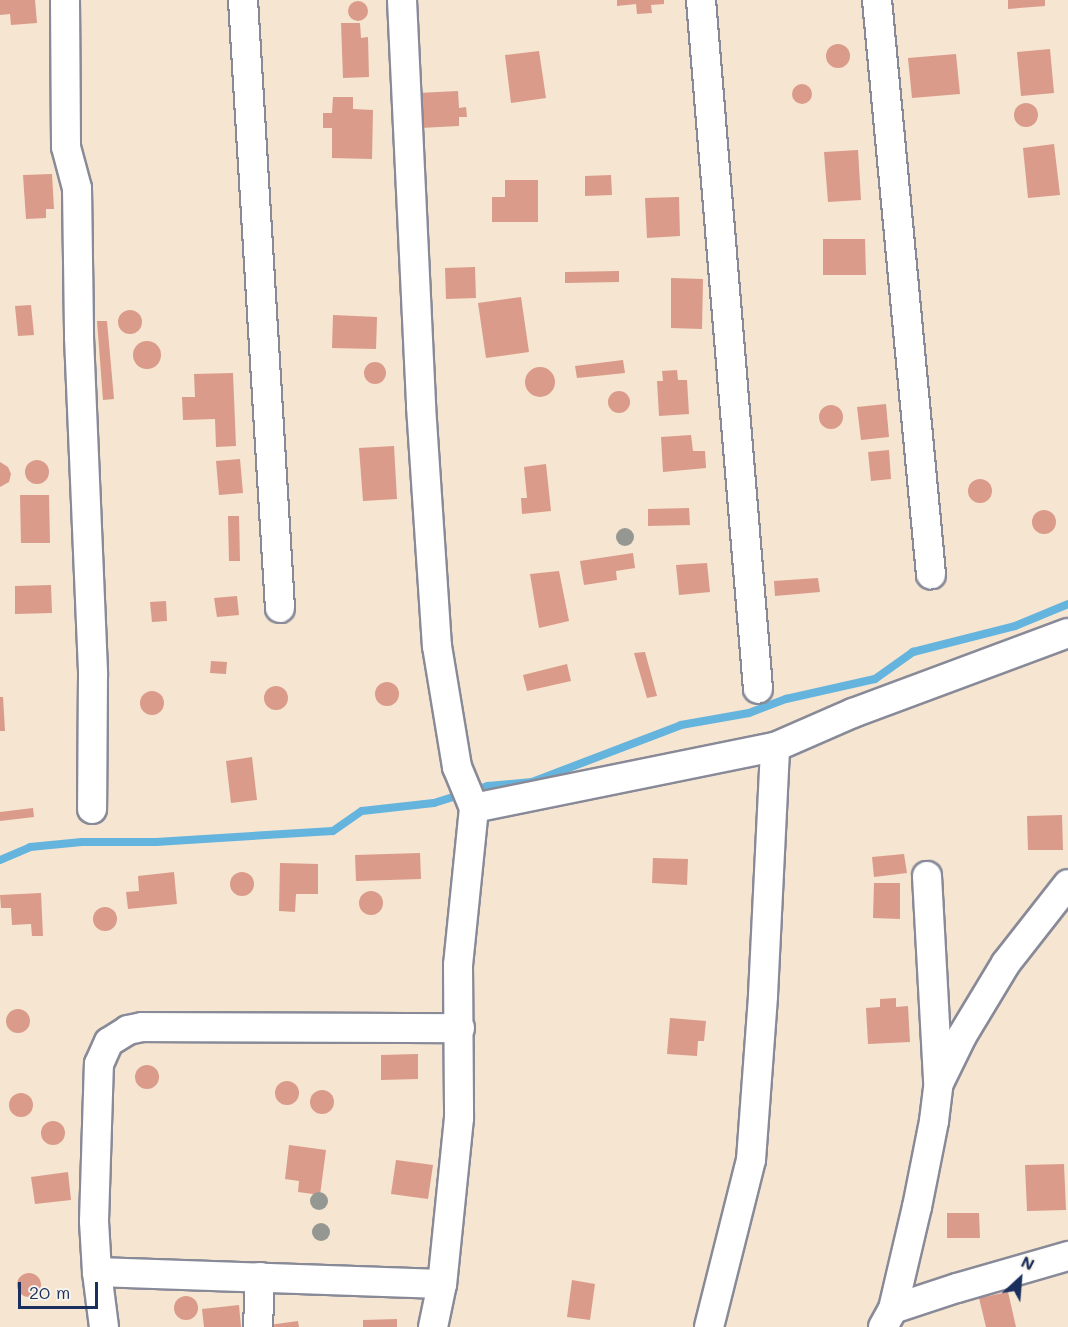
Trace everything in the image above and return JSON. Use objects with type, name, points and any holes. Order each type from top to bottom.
[{"type":"street","points":[[65,0],[66,147],[77,188],[79,337],[93,675],[92,808]]},
{"type":"street","points":[[243,0],[280,608]]},
{"type":"street","points":[[402,0],[436,646],[457,767],[474,808],[458,965],[459,1118],[442,1284],[433,1327]]},
{"type":"street","points":[[701,0],[758,689]]},
{"type":"street","points":[[877,0],[931,574]]},
{"type":"street","points":[[474,808],[775,747],[853,712],[1068,633]]},
{"type":"street","points":[[709,1327],[751,1160],[763,995],[775,747]]},
{"type":"street","points":[[888,1318],[932,1132],[939,1083],[927,876]]},
{"type":"street","points":[[939,1083],[962,1036],[1006,963],[1068,884]]},
{"type":"street","points":[[104,1327],[97,1272],[94,1221],[99,1064],[109,1042],[128,1030],[142,1027],[460,1028]]},
{"type":"street","points":[[888,1318],[957,1288],[1068,1256]]},
{"type":"street","points":[[97,1272],[442,1284]]},
{"type":"street","points":[[258,1327],[260,1277]]},
{"type":"building","points":[[0,0],[35,0],[37,23],[11,25],[10,14],[0,15]]},
{"type":"building","points":[[617,0],[664,0],[664,4],[651,5],[652,13],[637,14],[636,4],[617,6]]},
{"type":"building","points":[[1008,0],[1045,0],[1045,6],[1008,9]]},
{"type":"building","points":[[358,1],[365,4],[368,11],[365,18],[358,21],[351,18],[348,11],[351,4]]},
{"type":"building","points":[[341,23],[360,23],[361,38],[368,37],[369,77],[343,78]]},
{"type":"building","points":[[838,44],[843,45],[849,51],[849,61],[843,67],[838,68],[833,67],[827,61],[826,56],[827,51],[833,45]]},
{"type":"building","points":[[1050,49],[1054,93],[1021,96],[1017,52]]},
{"type":"building","points":[[539,51],[546,98],[511,103],[505,55]]},
{"type":"building","points":[[956,54],[960,94],[912,98],[908,58]]},
{"type":"building","points":[[802,84],[809,87],[812,94],[809,101],[802,104],[795,101],[792,94],[795,87]]},
{"type":"building","points":[[458,91],[459,108],[466,107],[467,117],[459,117],[459,126],[420,128],[418,93]]},
{"type":"building","points":[[333,97],[353,97],[353,109],[373,110],[372,159],[332,158],[332,128],[323,128],[323,113],[332,113]]},
{"type":"building","points":[[1026,103],[1035,106],[1038,115],[1035,124],[1026,127],[1017,124],[1014,115],[1017,106]]},
{"type":"building","points":[[1054,144],[1060,195],[1028,198],[1023,148]]},
{"type":"building","points":[[858,150],[861,200],[828,202],[824,152]]},
{"type":"building","points":[[52,174],[54,209],[46,209],[46,218],[26,219],[23,175]]},
{"type":"building","points":[[611,175],[612,195],[585,196],[585,176]]},
{"type":"building","points":[[505,180],[538,180],[538,222],[492,222],[492,197],[505,197]]},
{"type":"building","points":[[679,197],[680,236],[647,238],[645,198]]},
{"type":"building","points":[[823,239],[865,239],[866,275],[823,275]]},
{"type":"building","points":[[475,267],[476,298],[446,299],[445,268]]},
{"type":"building","points":[[619,271],[619,282],[565,283],[565,272]]},
{"type":"building","points":[[671,278],[703,279],[702,329],[671,328]]},
{"type":"building","points":[[521,297],[529,352],[486,358],[478,303]]},
{"type":"building","points":[[31,305],[34,335],[18,336],[15,306]]},
{"type":"building","points":[[130,310],[139,313],[142,322],[139,331],[130,334],[121,331],[118,322],[121,313]]},
{"type":"building","points":[[333,315],[377,317],[376,349],[332,348]]},
{"type":"building","points":[[97,321],[107,321],[114,399],[103,400]]},
{"type":"building","points":[[147,341],[157,345],[161,355],[157,365],[147,369],[137,365],[133,355],[137,345]]},
{"type":"building","points":[[623,360],[625,373],[577,378],[575,366]]},
{"type":"building","points":[[375,362],[383,365],[386,373],[383,381],[375,384],[367,381],[364,373],[367,365]]},
{"type":"building","points":[[540,367],[550,372],[555,382],[550,392],[540,397],[530,392],[525,382],[530,372]]},
{"type":"building","points":[[677,370],[678,380],[687,380],[689,414],[659,416],[657,381],[663,381],[662,371]]},
{"type":"building","points":[[233,373],[236,446],[216,447],[215,419],[183,420],[182,397],[195,397],[194,374]]},
{"type":"building","points":[[615,391],[623,391],[630,398],[630,406],[623,413],[615,413],[608,406],[608,398]]},
{"type":"building","points":[[886,404],[889,437],[861,440],[857,407]]},
{"type":"building","points":[[831,405],[840,408],[843,417],[840,426],[831,429],[822,426],[819,417],[822,408]]},
{"type":"building","points":[[691,435],[693,451],[705,451],[706,468],[663,472],[661,437]]},
{"type":"building","points":[[394,446],[397,499],[363,501],[359,448]]},
{"type":"building","points":[[889,450],[891,479],[871,481],[868,452]]},
{"type":"building","points":[[240,459],[243,493],[219,495],[216,461]]},
{"type":"building","points":[[37,460],[42,461],[48,467],[48,477],[42,483],[37,484],[32,483],[26,477],[25,472],[26,467],[32,461]]},
{"type":"building","points":[[0,462],[8,467],[11,474],[9,482],[0,487]]},
{"type":"building","points":[[546,464],[551,511],[522,514],[521,498],[527,498],[524,467]]},
{"type":"building","points":[[980,479],[985,480],[991,486],[991,496],[985,502],[980,503],[975,502],[969,496],[968,491],[969,486],[975,480]]},
{"type":"building","points":[[20,495],[49,495],[50,543],[21,543]]},
{"type":"building","points":[[689,508],[690,525],[648,526],[648,509]]},
{"type":"building","points":[[1044,510],[1049,511],[1055,517],[1055,527],[1049,533],[1044,534],[1039,533],[1033,527],[1032,522],[1033,517],[1039,511]]},
{"type":"building","points":[[228,516],[239,516],[240,561],[229,561]]},
{"type":"building","points":[[633,553],[635,568],[616,571],[617,580],[584,585],[580,561]]},
{"type":"building","points":[[707,563],[710,592],[679,595],[676,565]]},
{"type":"building","points":[[559,571],[569,621],[539,628],[530,574]]},
{"type":"building","points":[[818,578],[820,592],[775,596],[774,581]]},
{"type":"building","points":[[51,585],[52,613],[15,614],[15,586]]},
{"type":"building","points":[[237,596],[239,615],[217,617],[214,598]]},
{"type":"building","points":[[166,601],[167,621],[152,622],[150,602]]},
{"type":"building","points":[[645,652],[657,696],[647,698],[634,653]]},
{"type":"building","points":[[211,661],[227,662],[226,674],[210,673]]},
{"type":"building","points":[[567,664],[571,681],[527,691],[523,675]]},
{"type":"building","points":[[387,682],[396,685],[399,694],[396,703],[387,706],[378,703],[375,694],[378,685]]},
{"type":"building","points":[[276,686],[281,687],[287,693],[287,703],[281,709],[276,710],[271,709],[265,703],[264,698],[265,693],[271,687]]},
{"type":"building","points":[[152,691],[157,692],[163,698],[163,708],[157,714],[152,715],[147,714],[141,708],[140,703],[141,698],[147,692]]},
{"type":"building","points":[[0,697],[3,697],[5,731],[0,731]]},
{"type":"building","points":[[252,757],[257,800],[231,803],[226,761]]},
{"type":"building","points":[[33,808],[34,817],[0,821],[0,812]]},
{"type":"building","points":[[1062,815],[1063,850],[1028,850],[1027,816]]},
{"type":"building","points":[[420,853],[421,879],[356,881],[355,855]]},
{"type":"building","points":[[904,854],[907,873],[874,877],[872,857]]},
{"type":"building","points":[[653,858],[688,859],[687,885],[652,883]]},
{"type":"building","points":[[280,863],[318,864],[318,894],[296,894],[295,912],[279,911]]},
{"type":"building","points":[[174,872],[177,904],[128,909],[126,892],[139,891],[138,876]]},
{"type":"building","points":[[242,872],[251,875],[254,884],[251,893],[242,896],[233,893],[230,884],[233,875]]},
{"type":"building","points":[[874,883],[900,883],[900,919],[873,918]]},
{"type":"building","points":[[371,891],[380,894],[383,903],[380,912],[371,915],[362,912],[359,903],[362,894]]},
{"type":"building","points":[[41,893],[43,936],[32,936],[31,924],[12,925],[11,908],[1,908],[0,895]]},
{"type":"building","points":[[105,907],[110,908],[116,914],[116,924],[110,930],[105,931],[100,930],[94,924],[93,919],[94,914],[100,908]]},
{"type":"building","points":[[896,998],[896,1007],[908,1006],[910,1042],[868,1044],[866,1008],[880,1007],[880,999]]},
{"type":"building","points":[[18,1009],[27,1012],[30,1021],[27,1030],[18,1033],[9,1030],[6,1021],[9,1012]]},
{"type":"building","points":[[670,1018],[706,1021],[704,1041],[698,1041],[697,1056],[667,1054]]},
{"type":"building","points":[[418,1054],[418,1079],[381,1080],[381,1055]]},
{"type":"building","points":[[147,1065],[152,1066],[158,1072],[158,1082],[152,1088],[147,1089],[142,1088],[136,1082],[135,1077],[136,1072],[142,1066]]},
{"type":"building","points":[[287,1081],[292,1082],[298,1088],[298,1098],[292,1104],[287,1105],[282,1104],[276,1098],[275,1093],[276,1088],[282,1082]]},
{"type":"building","points":[[322,1090],[327,1091],[333,1097],[333,1107],[327,1113],[322,1114],[317,1113],[311,1107],[310,1102],[311,1097],[317,1091]]},
{"type":"building","points":[[21,1093],[26,1094],[32,1100],[32,1110],[26,1116],[21,1117],[16,1116],[10,1110],[9,1105],[10,1100],[16,1094]]},
{"type":"building","points":[[53,1121],[62,1124],[65,1133],[62,1142],[53,1145],[44,1142],[41,1133],[44,1124]]},
{"type":"building","points":[[289,1145],[326,1150],[320,1195],[298,1192],[299,1181],[285,1179]]},
{"type":"building","points":[[396,1160],[433,1165],[428,1199],[391,1194]]},
{"type":"building","points":[[1064,1164],[1066,1210],[1027,1211],[1025,1165]]},
{"type":"building","points":[[68,1172],[71,1200],[35,1204],[31,1177]]},
{"type":"building","points":[[947,1213],[979,1213],[980,1238],[947,1238]]},
{"type":"building","points":[[29,1273],[34,1274],[40,1280],[40,1290],[34,1296],[29,1297],[24,1296],[18,1290],[17,1285],[18,1280],[24,1274]]},
{"type":"building","points":[[572,1280],[595,1284],[590,1320],[567,1317]]},
{"type":"building","points":[[1008,1292],[1016,1327],[986,1327],[979,1298]]},
{"type":"building","points":[[186,1296],[195,1299],[198,1308],[195,1317],[186,1320],[177,1317],[174,1308],[177,1299]]},
{"type":"building","points":[[239,1305],[241,1327],[204,1327],[202,1309]]},
{"type":"building","points":[[397,1319],[397,1327],[363,1327],[363,1320]]},
{"type":"building","points":[[298,1321],[299,1327],[269,1327],[269,1325]]},
{"type":"waterway","points":[[0,860],[30,847],[82,842],[156,842],[333,831],[362,811],[434,803],[488,786],[532,782],[681,725],[749,713],[786,699],[875,679],[913,652],[1015,626],[1068,604]]}]
